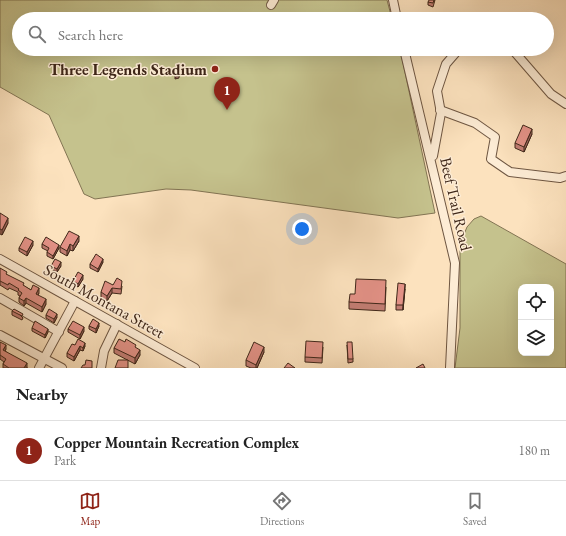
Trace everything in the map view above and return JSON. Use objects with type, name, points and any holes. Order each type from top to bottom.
[{"type":"street","points":[[393,0],[396,12]]},
{"type":"street","name":"Beef Trail Road","points":[[406,56],[432,161],[455,263],[450,368]]},
{"type":"street","points":[[432,161],[440,110],[437,91],[446,64],[453,56]]},
{"type":"street","points":[[518,56],[551,94],[566,104]]},
{"type":"street","points":[[440,110],[475,123],[495,137],[491,159],[510,172],[560,178],[566,176]]},
{"type":"street","name":"South Montana Street","points":[[0,259],[117,324],[184,365],[195,368]]},
{"type":"street","points":[[0,298],[59,332]]},
{"type":"street","points":[[39,368],[75,301]]},
{"type":"street","points":[[101,368],[104,351],[117,324]]},
{"type":"street","points":[[0,335],[62,368]]},
{"type":"shaded area","points":[[0,0],[387,0],[390,12],[12,12],[12,56],[401,56],[435,213],[398,218],[191,190],[166,189],[95,199],[84,194],[49,115],[0,87]]},
{"type":"shaded area","points":[[481,216],[566,264],[566,368],[455,368],[460,328],[460,244],[467,227],[474,219]]},
{"type":"building","points":[[429,0],[434,0],[433,3],[428,2]]},
{"type":"building","points":[[178,70],[179,76],[175,77],[173,71]]},
{"type":"building","points":[[523,125],[532,129],[524,147],[515,143]]},
{"type":"building","points":[[0,213],[8,218],[2,230],[0,229]]},
{"type":"building","points":[[69,231],[79,236],[73,246],[70,244],[67,251],[60,247]]},
{"type":"building","points":[[25,237],[33,241],[27,252],[19,248]]},
{"type":"building","points":[[46,237],[59,245],[53,256],[47,252],[49,248],[42,244]]},
{"type":"building","points":[[96,254],[103,259],[98,269],[90,264]]},
{"type":"building","points":[[55,259],[61,262],[57,269],[51,266]]},
{"type":"building","points":[[0,268],[7,272],[6,274],[24,283],[23,285],[31,290],[33,285],[39,288],[36,294],[46,299],[42,307],[26,298],[24,301],[19,298],[22,293],[18,290],[19,289],[9,283],[8,285],[0,281]]},
{"type":"building","points":[[78,272],[83,275],[78,284],[73,281]]},
{"type":"building","points":[[117,278],[122,281],[121,289],[112,288],[107,296],[101,292],[105,281],[113,285]]},
{"type":"building","points":[[356,279],[386,280],[385,304],[349,302],[350,294],[355,294]]},
{"type":"building","points":[[398,283],[405,284],[403,305],[396,305]]},
{"type":"building","points":[[14,309],[23,314],[22,316],[12,311]]},
{"type":"building","points":[[49,309],[57,314],[54,319],[46,315]]},
{"type":"building","points":[[93,319],[99,323],[96,329],[89,326]]},
{"type":"building","points":[[35,321],[48,329],[45,335],[32,328]]},
{"type":"building","points":[[73,321],[84,327],[80,335],[68,329]]},
{"type":"building","points":[[78,339],[85,343],[83,348],[80,346],[74,357],[67,353],[72,344],[75,345]]},
{"type":"building","points":[[119,339],[125,342],[126,339],[136,345],[135,347],[140,350],[135,358],[114,348]]},
{"type":"building","points":[[306,341],[323,342],[322,358],[305,357]]},
{"type":"building","points":[[0,342],[6,345],[3,350],[27,363],[24,368],[9,368],[3,364],[6,359],[0,355]]},
{"type":"building","points":[[254,342],[264,347],[256,365],[246,360]]},
{"type":"building","points":[[347,342],[352,342],[353,359],[348,359]]},
{"type":"building","points":[[86,360],[92,361],[92,368],[81,368],[85,365]]},
{"type":"building","points":[[118,360],[128,360],[128,368],[115,368]]},
{"type":"building","points":[[288,363],[295,368],[284,368]]},
{"type":"building","points":[[423,364],[425,368],[416,368]]},
{"type":"place","name":"Three Legends Stadium","points":[[215,69]]},
{"type":"place","name":"Copper Mountain Recreation Complex","points":[[227,110]]}]
